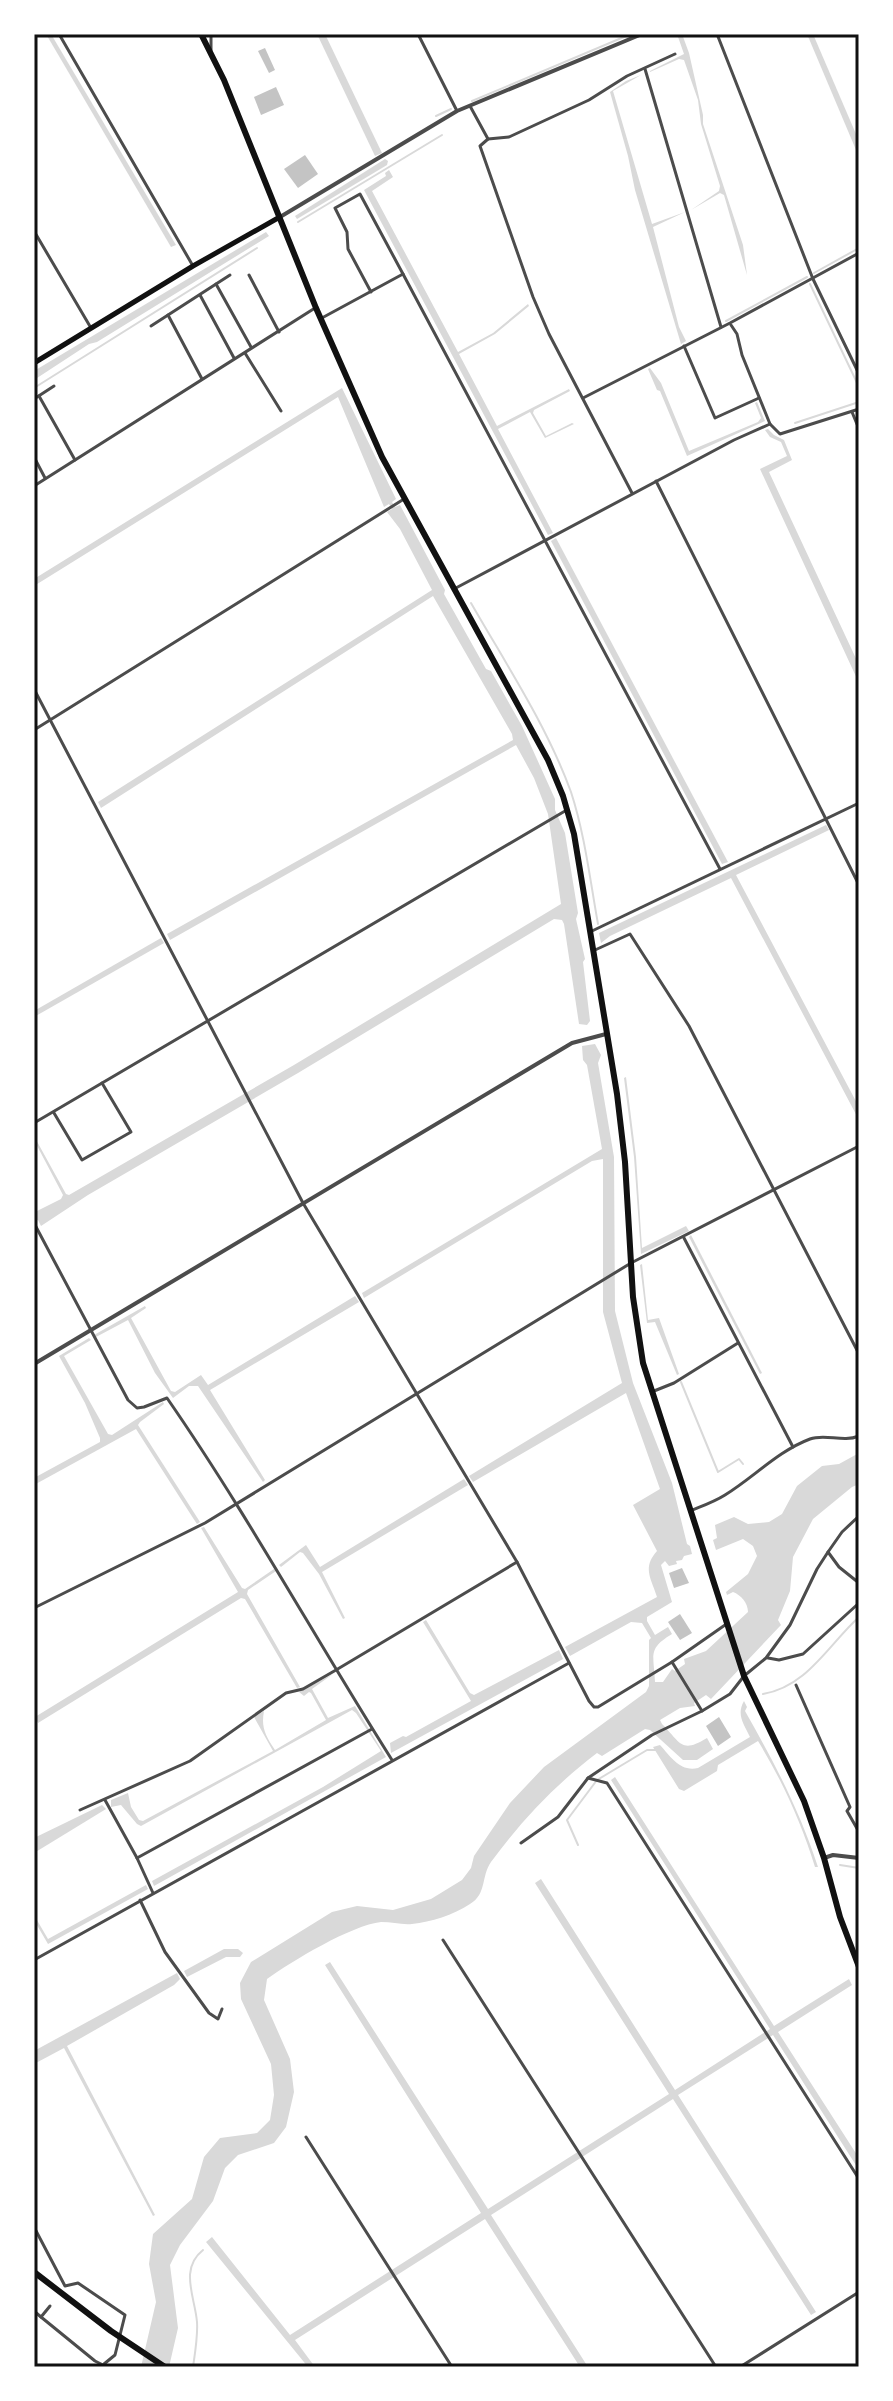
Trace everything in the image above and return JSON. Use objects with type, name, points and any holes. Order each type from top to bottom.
[{"type":"highway","points":[[201,34],[211,51],[320,319],[377,445],[548,760],[574,834],[608,1034],[625,1162],[637,1329],[651,1392],[744,1676],[804,1801],[859,1967]]},
{"type":"highway","points":[[34,2272],[111,2331],[165,2367]]},
{"type":"main road","points":[[34,363],[278,218]]},
{"type":"street","points":[[59,34],[193,266]]},
{"type":"street","points":[[211,34],[211,51]]},
{"type":"street","points":[[418,34],[457,111]]},
{"type":"street","points":[[278,218],[457,111],[642,34]]},
{"type":"street","points":[[717,34],[813,279],[859,374]]},
{"type":"street","points":[[632,493],[581,399],[533,297],[480,146],[488,139],[509,137],[589,100],[627,76],[675,54]]},
{"type":"street","points":[[645,69],[721,327]]},
{"type":"street","points":[[470,106],[488,139]]},
{"type":"street","points":[[371,292],[348,249],[347,232],[335,208],[360,194],[720,869]]},
{"type":"street","points":[[34,231],[91,328]]},
{"type":"street","points":[[581,399],[859,253]]},
{"type":"street","points":[[320,319],[403,274]]},
{"type":"street","points":[[151,326],[230,275]]},
{"type":"street","points":[[249,275],[279,332]]},
{"type":"street","points":[[216,284],[252,348]]},
{"type":"street","points":[[200,295],[235,359]]},
{"type":"street","points":[[34,486],[316,308]]},
{"type":"street","points":[[168,315],[203,380]]},
{"type":"street","points":[[730,323],[737,334],[742,355],[770,424],[780,434],[859,409]]},
{"type":"street","points":[[684,346],[715,418],[759,398]]},
{"type":"street","points":[[245,353],[281,411]]},
{"type":"street","points":[[34,399],[54,386]]},
{"type":"street","points":[[39,396],[75,460]]},
{"type":"street","points":[[852,412],[859,429]]},
{"type":"street","points":[[454,589],[632,493],[770,424]]},
{"type":"street","points":[[34,457],[45,478]]},
{"type":"street","points":[[656,481],[859,885]]},
{"type":"street","points":[[34,730],[404,498]]},
{"type":"street","points":[[34,689],[303,1203],[517,1562],[594,1707],[696,1647],[726,1624]]},
{"type":"street","points":[[589,933],[859,803]]},
{"type":"street","points":[[34,1123],[564,811]]},
{"type":"street","points":[[592,952],[630,934],[689,1026],[859,1354]]},
{"type":"street","points":[[34,1364],[572,1043],[608,1034]]},
{"type":"street","points":[[54,1111],[82,1160],[131,1132],[102,1083]]},
{"type":"street","points":[[34,1608],[190,1530],[631,1263],[859,1146]]},
{"type":"street","points":[[34,1223],[131,1405],[144,1407],[167,1398],[237,1502],[392,1760]]},
{"type":"street","points":[[683,1236],[793,1447]]},
{"type":"street","points":[[651,1392],[674,1383],[739,1343]]},
{"type":"street","points":[[690,1511],[724,1496],[793,1447],[813,1438],[826,1436],[850,1440],[859,1436]]},
{"type":"street","points":[[521,1843],[558,1817],[588,1778],[652,1735],[730,1694],[744,1676],[766,1658],[790,1625],[817,1569],[842,1532],[859,1516]]},
{"type":"street","points":[[828,1552],[839,1567],[859,1583]]},
{"type":"street","points":[[80,1810],[190,1761],[286,1693],[303,1689],[517,1562]]},
{"type":"street","points":[[766,1658],[779,1660],[803,1654],[859,1603]]},
{"type":"street","points":[[672,1662],[702,1711]]},
{"type":"street","points":[[34,1960],[569,1663]]},
{"type":"street","points":[[796,1685],[850,1807],[847,1811],[859,1832]]},
{"type":"street","points":[[137,1858],[372,1729]]},
{"type":"street","points":[[588,1778],[607,1783],[859,2179]]},
{"type":"street","points":[[105,1800],[153,1893]]},
{"type":"street","points":[[824,1858],[833,1855],[859,1858]]},
{"type":"street","points":[[140,1900],[165,1952],[209,2013],[218,2019],[222,2009]]},
{"type":"street","points":[[443,1940],[716,2367]]},
{"type":"street","points":[[306,2137],[452,2367]]},
{"type":"street","points":[[34,2227],[65,2286],[78,2283],[125,2315],[115,2355],[106,2365],[95,2361],[34,2311]]},
{"type":"street","points":[[740,2367],[859,2292]]},
{"type":"street","points":[[41,2317],[50,2306]]},
{"type":"shaded area","points":[[46,34],[51,34],[176,245],[171,247]]},
{"type":"shaded area","points":[[317,34],[325,34],[382,153],[375,156]]},
{"type":"shaded area","points":[[677,34],[682,34],[689,53],[703,124],[743,245],[747,275],[724,195],[720,193],[691,210],[719,191],[720,186],[701,124],[698,100],[684,60],[679,59],[650,72],[684,54]]},
{"type":"shaded area","points":[[807,34],[813,34],[859,141],[859,157]]},
{"type":"shaded area","points":[[641,75],[613,91],[652,224],[685,212],[653,227],[679,327],[686,341],[681,344],[635,190],[610,92]]},
{"type":"shaded area","points":[[385,159],[387,165],[297,219],[295,216]]},
{"type":"shaded area","points":[[389,170],[393,177],[372,191],[458,352],[493,333],[529,306],[495,334],[459,354],[497,426],[570,391],[533,413],[546,436],[574,424],[545,438],[530,412],[498,429],[553,533],[548,535],[364,190],[386,176]]},
{"type":"shaded area","points":[[266,232],[269,236],[34,380],[34,371]]},
{"type":"shaded area","points":[[650,368],[661,383],[689,451],[758,422],[761,418],[757,402],[765,421],[687,456]]},
{"type":"shaded area","points":[[342,388],[396,499],[392,502],[395,507],[400,505],[445,590],[444,594],[522,726],[555,799],[555,810],[565,833],[578,913],[576,919],[585,959],[590,1021],[587,1025],[579,1024],[564,924],[562,920],[554,919],[88,1195],[41,1226],[38,1220],[34,1221],[37,1211],[63,1195],[34,1136],[69,1195],[294,1065],[561,904],[548,814],[534,778],[516,745],[170,940],[167,934],[513,740],[433,596],[101,808],[98,802],[432,590],[400,529],[387,512],[392,509],[389,504],[384,507],[338,397],[34,586],[34,579]]},
{"type":"shaded area","points":[[765,430],[784,440],[792,460],[769,472],[859,665],[859,683],[760,469],[787,456],[781,442],[770,437]]},
{"type":"shaded area","points":[[556,538],[728,862],[722,864],[551,541]]},
{"type":"shaded area","points":[[826,825],[829,830],[736,875],[859,1107],[859,1120],[731,878],[601,943],[599,933]]},
{"type":"shaded area","points":[[161,938],[164,943],[34,1017],[34,1011]]},
{"type":"shaded area","points":[[595,1044],[601,1055],[598,1063],[614,1157],[615,1311],[633,1383],[672,1483],[692,1554],[676,1561],[677,1564],[669,1566],[665,1561],[661,1565],[672,1602],[647,1617],[647,1621],[655,1635],[668,1627],[672,1634],[655,1649],[655,1682],[663,1682],[672,1669],[675,1671],[685,1664],[684,1659],[706,1651],[748,1612],[741,1597],[733,1592],[727,1595],[726,1592],[748,1574],[757,1556],[753,1546],[743,1539],[716,1550],[713,1540],[717,1538],[715,1525],[734,1517],[748,1524],[769,1522],[782,1514],[797,1486],[822,1466],[839,1464],[859,1453],[859,1484],[813,1519],[793,1557],[790,1591],[778,1620],[781,1625],[711,1699],[706,1695],[694,1703],[695,1706],[680,1708],[660,1720],[682,1744],[692,1745],[707,1738],[713,1749],[697,1760],[683,1760],[645,1729],[602,1756],[597,1753],[553,1790],[514,1832],[491,1862],[479,1895],[470,1904],[427,1922],[381,1922],[354,1930],[306,1954],[267,1979],[264,2000],[290,2059],[294,2092],[286,2127],[274,2143],[238,2155],[225,2168],[213,2201],[180,2245],[170,2265],[178,2328],[169,2367],[141,2367],[156,2302],[149,2264],[153,2234],[192,2199],[204,2157],[220,2138],[257,2133],[270,2120],[274,2095],[271,2064],[241,1999],[240,1983],[251,1962],[332,1912],[357,1906],[393,1910],[431,1899],[462,1880],[471,1868],[474,1856],[510,1803],[544,1767],[646,1692],[649,1686],[651,1638],[642,1623],[631,1622],[570,1656],[565,1647],[657,1597],[649,1568],[657,1551],[633,1505],[660,1489],[626,1393],[473,1482],[469,1476],[622,1383],[603,1312],[603,1159],[592,1161],[364,1298],[362,1293],[602,1149],[582,1046]]},
{"type":"shaded area","points":[[624,1078],[636,1157],[642,1248],[686,1226],[689,1231],[641,1254]]},
{"type":"shaded area","points":[[691,1235],[762,1373],[689,1237]]},
{"type":"shaded area","points":[[642,1264],[648,1320],[659,1318],[677,1375],[655,1322],[647,1323]]},
{"type":"shaded area","points":[[355,1296],[359,1302],[210,1390],[265,1480],[263,1482],[198,1386],[189,1386],[173,1398],[155,1373],[128,1320],[96,1337],[94,1335],[145,1306],[131,1318],[171,1391],[175,1392],[201,1375],[208,1385]]},
{"type":"shaded area","points":[[89,1338],[91,1340],[64,1356],[108,1434],[112,1435],[163,1402],[138,1425],[200,1522],[197,1524],[136,1429],[34,1485],[34,1478],[100,1442],[85,1403],[59,1356]]},
{"type":"shaded area","points":[[464,1479],[468,1485],[322,1572],[343,1619],[319,1574],[303,1553],[300,1552],[281,1567],[279,1565],[306,1545],[320,1567]]},
{"type":"shaded area","points":[[204,1527],[242,1588],[274,1569],[276,1571],[248,1590],[247,1594],[300,1687],[297,1688],[245,1599],[241,1598],[38,1723],[35,1717],[238,1592],[201,1528]]},
{"type":"shaded area","points":[[426,1620],[474,1695],[559,1650],[563,1659],[391,1753],[390,1743],[471,1701],[423,1622]]},
{"type":"shaded area","points":[[333,1674],[312,1689],[328,1718],[355,1706],[386,1757],[154,1886],[152,1881],[323,1787],[381,1751],[352,1710],[141,1826],[121,1805],[111,1807],[111,1800],[128,1793],[131,1807],[143,1821],[273,1751],[254,1717],[264,1711],[265,1731],[275,1750],[326,1720],[311,1693],[304,1696],[299,1692]]},
{"type":"shaded area","points":[[744,1701],[745,1711],[794,1806],[818,1867],[815,1867],[783,1787],[758,1741],[718,1765],[717,1771],[684,1791],[679,1789],[653,1747],[660,1745],[681,1766],[698,1768],[750,1737],[741,1715]]},
{"type":"shaded area","points":[[615,1777],[774,2026],[849,1979],[852,1985],[778,2032],[859,2158],[859,2170],[773,2035],[678,2095],[816,2312],[811,2315],[673,2099],[491,2215],[588,2367],[580,2367],[485,2219],[295,2340],[315,2367],[308,2367],[206,2242],[212,2237],[290,2335],[481,2213],[325,1965],[330,1962],[488,2209],[669,2094],[535,1883],[541,1879],[675,2090],[770,2029],[611,1780]]},
{"type":"shaded area","points":[[102,1805],[106,1809],[34,1853],[34,1838]]},
{"type":"shaded area","points":[[146,1885],[148,1889],[48,1944],[34,1920],[34,1915],[48,1939]]},
{"type":"shaded area","points":[[224,1949],[238,1949],[243,1953],[240,1957],[226,1957],[187,1977],[184,1971]]},
{"type":"shaded area","points":[[177,1973],[180,1979],[174,1985],[67,2046],[153,2216],[64,2048],[34,2064],[34,2051]]},
{"type":"building","points":[[265,48],[275,70],[269,73],[258,51]]},
{"type":"building","points":[[276,87],[284,105],[261,115],[254,97]]},
{"type":"building","points":[[305,155],[318,174],[298,188],[284,169]]},
{"type":"building","points":[[682,1568],[689,1583],[674,1588],[669,1573]]},
{"type":"building","points":[[680,1614],[692,1633],[680,1640],[668,1622]]},
{"type":"building","points":[[719,1717],[731,1737],[718,1746],[706,1726]]},
{"type":"waterway","points":[[472,101],[631,34]]},
{"type":"waterway","points":[[436,116],[451,109]]},
{"type":"waterway","points":[[298,222],[442,135]]},
{"type":"waterway","points":[[34,388],[257,248]]},
{"type":"waterway","points":[[814,273],[859,248]]},
{"type":"waterway","points":[[726,321],[807,277]]},
{"type":"waterway","points":[[810,284],[859,387]]},
{"type":"waterway","points":[[795,423],[859,402]]},
{"type":"waterway","points":[[471,603],[538,719],[571,792],[584,841],[598,924]]},
{"type":"waterway","points":[[681,1382],[718,1472],[739,1459],[743,1464]]},
{"type":"waterway","points":[[763,1694],[779,1690],[805,1674],[859,1617]]},
{"type":"waterway","points":[[578,1845],[567,1820],[597,1780],[647,1750],[656,1750]]},
{"type":"waterway","points":[[840,1865],[859,1868]]},
{"type":"waterway","points":[[193,2367],[197,2327],[190,2275],[196,2258],[203,2250]]}]
